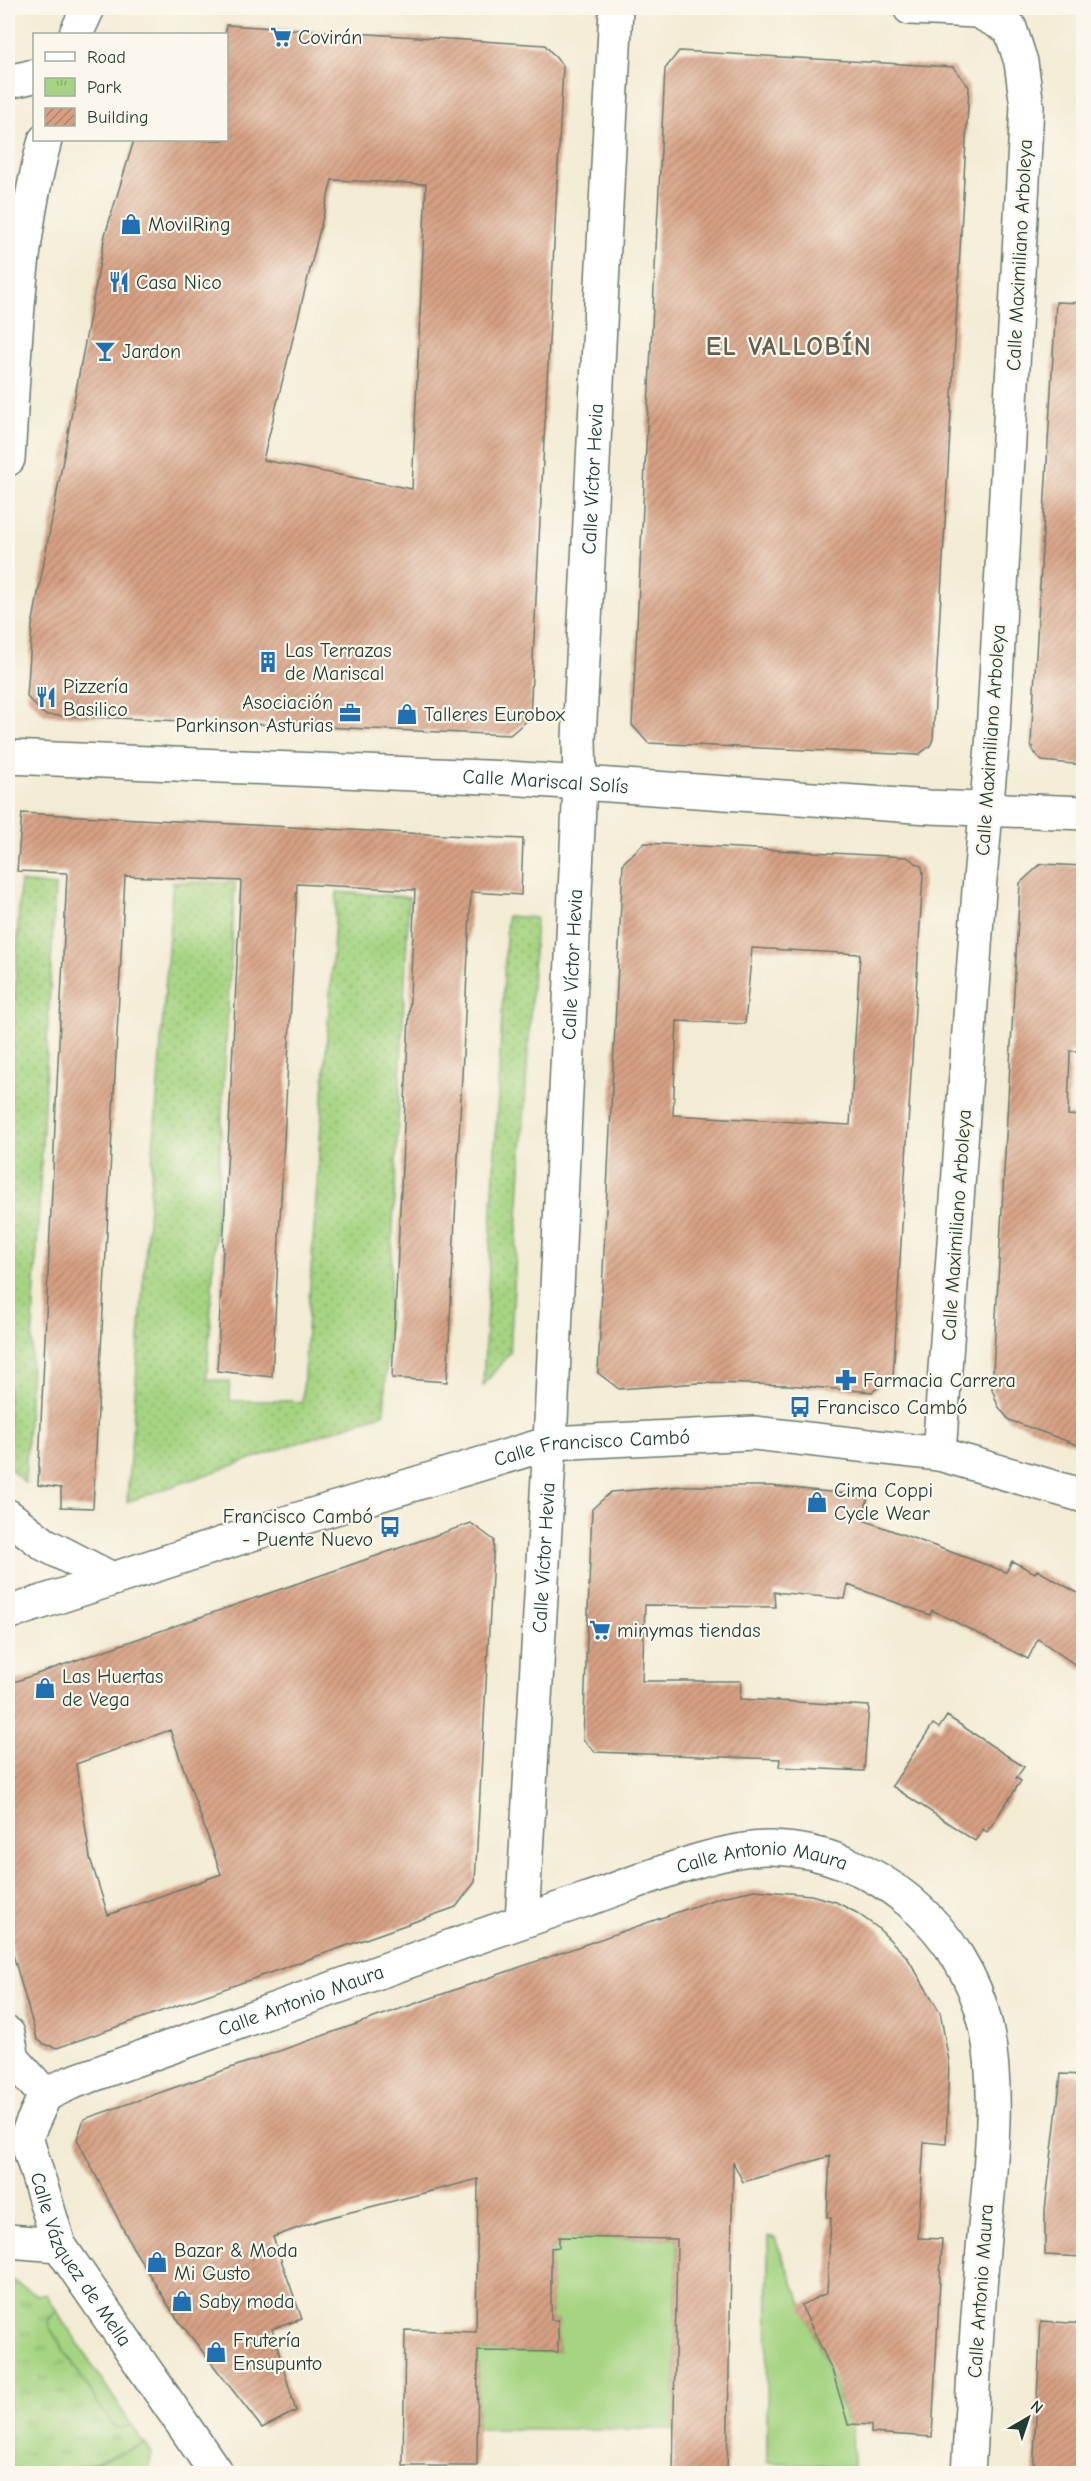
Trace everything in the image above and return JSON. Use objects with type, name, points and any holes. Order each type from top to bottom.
[{"type":"street","points":[[76,33],[88,8]]},
{"type":"street","name":"Calle Víctor Hevia","points":[[522,1921],[550,1443],[580,783],[579,739],[616,8]]},
{"type":"street","name":"Calle Maximiliano Arboleya","points":[[910,8],[977,11],[1010,28],[1021,62],[1027,106],[988,808],[979,890],[939,1454]]},
{"type":"street","points":[[8,82],[33,76]]},
{"type":"street","points":[[8,459],[20,283],[36,173],[45,141]]},
{"type":"street","name":"Calle Mariscal Solís","points":[[8,758],[496,777],[928,807],[1083,813]]},
{"type":"street","name":"Calle Francisco Cambó","points":[[8,1613],[289,1522],[550,1443],[754,1433],[939,1454],[1083,1496]]},
{"type":"street","points":[[8,1516],[44,1544],[112,1579]]},
{"type":"street","name":"Calle Antonio Maura","points":[[45,2095],[70,2083],[522,1921],[730,1853],[775,1848],[821,1855],[873,1876],[922,1911],[946,1939],[965,1967],[978,1996],[986,2026],[991,2073],[992,2152],[975,2338],[968,2474]]},
{"type":"street","points":[[8,2034],[13,2059],[45,2095]]},
{"type":"street","name":"Calle Vázquez de Mella","points":[[45,2095],[27,2137],[59,2245],[217,2474]]},
{"type":"street","points":[[8,2241],[59,2245]]},
{"type":"green space","points":[[20,882],[55,886],[25,1483],[8,1466],[8,1153]]},
{"type":"green space","points":[[173,882],[235,883],[207,1379],[230,1382],[230,1401],[302,1403],[337,892],[409,897],[384,1413],[127,1502]]},
{"type":"green space","points":[[507,916],[536,918],[510,1352],[483,1386]]},
{"type":"green space","points":[[768,2236],[775,2238],[830,2373],[846,2419],[852,2424],[853,2468],[767,2462]]},
{"type":"green space","points":[[559,2237],[677,2239],[674,2429],[477,2429],[478,2351],[558,2352],[558,2320],[551,2320],[551,2248],[559,2247]]},
{"type":"green space","points":[[8,2278],[38,2296],[46,2294],[57,2311],[48,2320],[49,2327],[111,2423],[119,2428],[132,2426],[145,2444],[67,2473],[8,2473]]},
{"type":"green space","points":[[57,2311],[132,2426],[119,2428],[111,2423],[49,2327],[48,2320]]},
{"type":"green space","points":[[145,2444],[152,2453],[147,2473],[67,2474]]},
{"type":"building","points":[[226,25],[545,45],[563,66],[530,718],[510,735],[45,715],[27,697],[32,626],[105,235],[134,141],[228,141],[228,33],[226,33]],"holes":[[[332,180],[426,184],[412,489],[263,460]]]},
{"type":"building","points":[[679,51],[953,67],[969,87],[933,739],[930,746],[918,755],[648,743],[632,725],[665,69]]},
{"type":"building","points":[[1056,302],[1083,303],[1083,765],[1042,761],[1033,751],[1031,743]]},
{"type":"building","points":[[22,813],[523,839],[521,895],[471,892],[447,1382],[392,1378],[415,890],[297,884],[272,1377],[217,1371],[241,881],[125,876],[93,1508],[61,1507],[61,1488],[38,1485],[67,873],[17,871]]},
{"type":"building","points":[[644,843],[907,857],[922,867],[893,1377],[872,1392],[788,1385],[698,1383],[619,1389],[598,1373],[623,863]],"holes":[[[752,948],[860,954],[850,1125],[673,1115],[677,1021],[745,1024]]]},
{"type":"building","points":[[1041,864],[1083,866],[1083,1051],[1070,1051],[1068,1115],[1083,1116],[1083,1447],[1009,1420],[998,1406],[992,1389],[1020,883]]},
{"type":"building","points":[[685,1486],[772,1486],[868,1496],[863,1520],[1006,1572],[1012,1561],[1035,1573],[1037,1570],[1083,1596],[1083,1670],[1038,1639],[1028,1659],[932,1610],[930,1615],[848,1585],[845,1599],[774,1592],[775,1607],[645,1605],[642,1681],[741,1681],[740,1699],[869,1706],[864,1771],[779,1767],[780,1759],[595,1752],[583,1740],[592,1509],[611,1492]]},
{"type":"building","points":[[471,1523],[494,1540],[475,1882],[456,1907],[57,2048],[44,2044],[37,2039],[8,1937],[8,1684]],"holes":[[[170,1730],[221,1874],[108,1915],[90,1858],[76,1764]]]},
{"type":"building","points":[[947,1716],[1024,1767],[1016,1778],[1021,1781],[987,1832],[983,1829],[975,1841],[892,1786],[933,1724],[939,1728]]},
{"type":"building","points":[[755,1890],[811,1895],[836,1902],[857,1913],[878,1928],[907,1957],[940,2012],[949,2061],[946,2144],[924,2142],[918,2238],[942,2239],[932,2437],[871,2433],[871,2425],[848,2424],[832,2370],[801,2305],[827,2293],[831,2218],[827,2217],[830,2156],[743,2182],[733,2162],[727,2474],[673,2474],[677,2239],[559,2237],[559,2247],[551,2248],[551,2320],[558,2320],[558,2352],[478,2351],[477,2466],[403,2466],[405,2330],[476,2332],[478,2179],[320,2220],[273,2237],[302,2319],[272,2329],[296,2411],[262,2428],[175,2316],[133,2248],[77,2139],[84,2119],[721,1897]]},
{"type":"building","points":[[1061,2074],[1083,2075],[1083,2257],[1045,2255],[1045,2210]]},
{"type":"building","points":[[1041,2321],[1083,2324],[1083,2474],[1033,2474]]},
{"type":"place","name":"Covirán","points":[[281,37]]},
{"type":"place","name":"MovilRing","points":[[131,224]]},
{"type":"place","name":"Casa Nico","points":[[119,282]]},
{"type":"place","name":"Jardon","points":[[105,351]]},
{"type":"place","name":"Las Terrazas de Mariscal","points":[[268,662]]},
{"type":"place","name":"Pizzería Basilico","points":[[46,697]]},
{"type":"place","name":"Asociación Parkinson Asturias","points":[[350,713]]},
{"type":"place","name":"Talleres Eurobox","points":[[407,714]]},
{"type":"place","name":"Farmacia Carrera","points":[[846,1380]]},
{"type":"place","name":"Francisco Cambó","points":[[800,1407]]},
{"type":"place","name":"Cima Coppi Cycle Wear","points":[[817,1502]]},
{"type":"place","name":"Francisco Cambó - Puente Nuevo","points":[[390,1527]]},
{"type":"place","name":"minymas tiendas","points":[[600,1630]]},
{"type":"place","name":"Las Huertas de Vega","points":[[45,1688]]},
{"type":"place","name":"Bazar & Moda Mi Gusto","points":[[157,2262]]},
{"type":"place","name":"Saby moda","points":[[182,2301]]},
{"type":"place","name":"Frutería Ensupunto","points":[[216,2352]]},
{"type":"district","name":"EL VALLOBÍN","points":[[789,346]]}]
